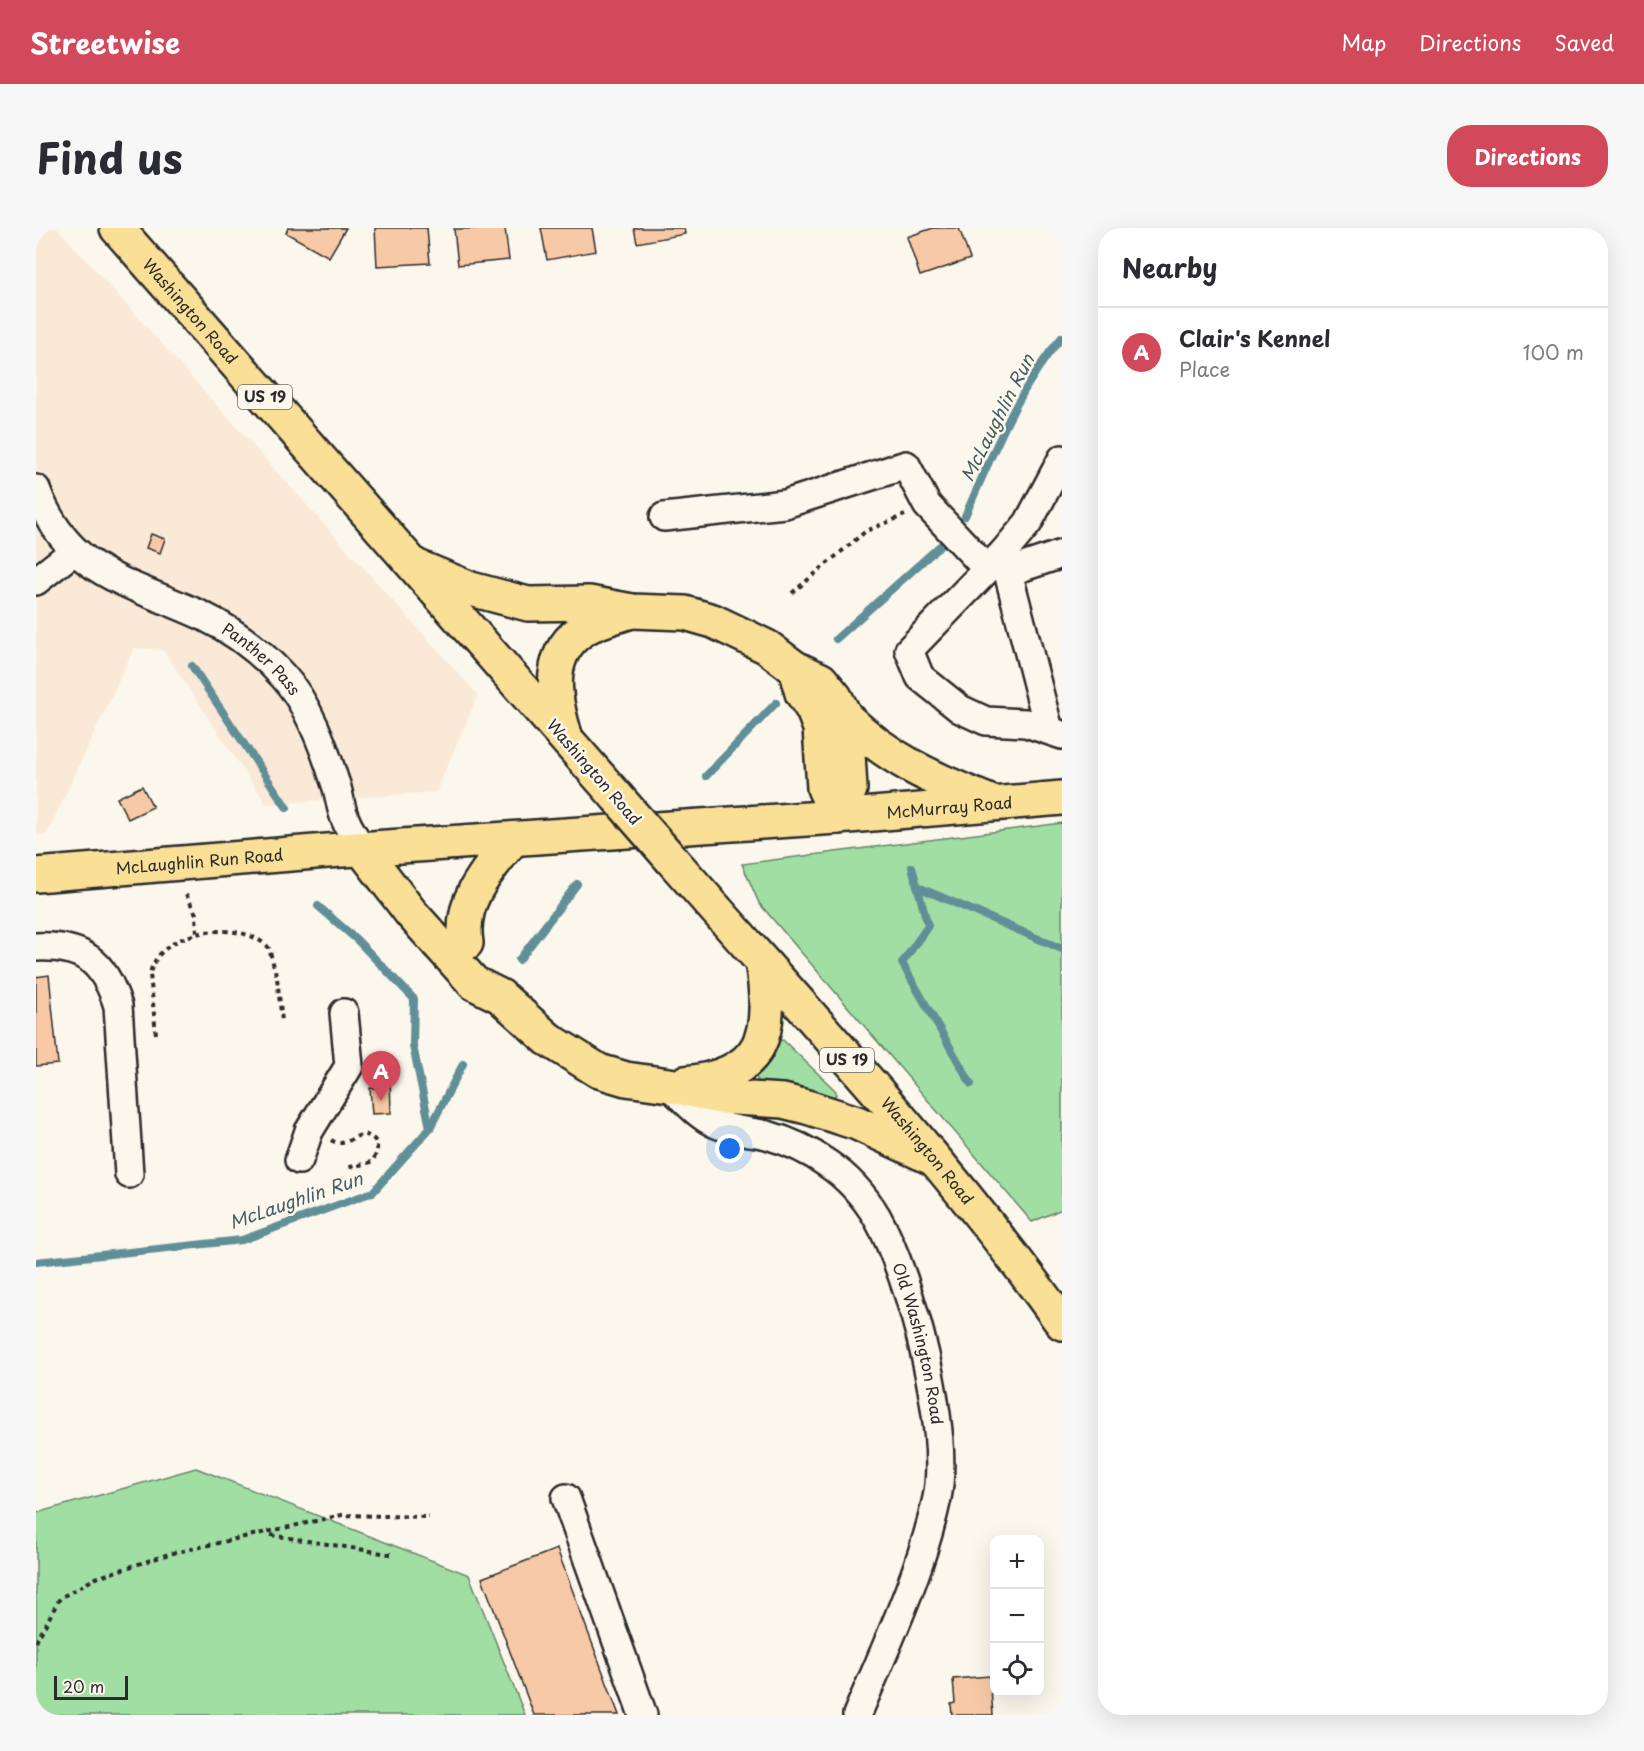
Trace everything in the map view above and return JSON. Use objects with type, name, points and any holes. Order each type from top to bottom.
[{"type":"main road","name":"Washington Road","points":[[117,228],[932,1158],[995,1233],[1062,1323]]},
{"type":"main road","points":[[413,566],[501,598],[528,604],[589,603],[632,611],[685,613],[713,621],[767,647],[795,668],[821,680],[835,697],[846,718],[880,748],[919,773],[996,804]]},
{"type":"main road","points":[[566,739],[554,687],[560,657],[567,645],[588,627],[632,611]]},
{"type":"main road","points":[[795,668],[802,693],[813,710],[820,728],[824,788],[837,817]]},
{"type":"main road","points":[[837,817],[850,789],[846,718]]},
{"type":"main road","name":"McMurray Road","points":[[513,839],[837,817],[1062,798]]},
{"type":"main road","points":[[466,943],[465,918],[472,894],[513,839]]},
{"type":"main road","name":"McLaughlin Run Road","points":[[36,875],[513,839]]},
{"type":"main road","points":[[362,849],[428,900],[488,968],[500,996]]},
{"type":"main road","points":[[362,849],[411,914],[474,983],[500,996],[548,1039],[600,1071],[626,1079],[669,1085],[719,1097],[783,1101],[818,1110],[857,1123],[932,1158]]},
{"type":"main road","points":[[669,1085],[710,1081],[729,1074],[750,1058],[757,1048],[766,1023],[767,991],[762,962]]},
{"type":"street","points":[[1056,732],[1026,723],[986,721],[960,709],[920,677],[909,650],[999,564],[1028,523],[1062,459]]},
{"type":"street","points":[[664,517],[785,504],[906,465],[927,505],[999,564],[1056,732]]},
{"type":"street","points":[[36,489],[42,506],[74,552],[36,582]]},
{"type":"street","name":"Panther Pass","points":[[74,552],[122,584],[204,617],[252,645],[285,678],[305,707],[335,782],[345,820],[362,849]]},
{"type":"street","points":[[999,564],[1062,554]]},
{"type":"street","points":[[36,947],[73,950],[87,956],[101,968],[113,988],[118,1006],[129,1174]]},
{"type":"street","points":[[299,1160],[309,1131],[349,1066],[344,1013]]},
{"type":"street","name":"Old Washington Road","points":[[669,1085],[699,1114],[713,1122],[789,1143],[829,1164],[847,1180],[863,1197],[886,1235],[911,1305],[922,1346],[936,1424],[940,1472],[937,1496],[902,1607],[857,1715]]},
{"type":"street","points":[[566,1498],[643,1715]]},
{"type":"path","points":[[792,593],[866,531],[927,505]]},
{"type":"path","points":[[186,894],[196,915],[197,934]]},
{"type":"path","points":[[156,1035],[150,974],[152,964],[161,953],[178,940],[197,934],[236,932],[266,944],[271,953],[277,978],[282,1021]]},
{"type":"path","points":[[309,1131],[338,1144],[363,1134],[372,1136],[377,1143],[378,1152],[372,1162],[346,1168]]},
{"type":"path","points":[[36,1642],[60,1598],[96,1578],[169,1554],[267,1534],[342,1515],[429,1517]]},
{"type":"path","points":[[267,1534],[395,1555]]},
{"type":"shaded area","points":[[36,228],[57,228],[478,695],[436,792],[266,804],[163,650],[134,648],[47,834],[36,835]]},
{"type":"green space","points":[[1062,823],[1062,1209],[1032,1222],[759,903],[742,864]]},
{"type":"green space","points":[[783,1040],[836,1091],[836,1095],[832,1097],[784,1085],[759,1083],[756,1077],[768,1064],[779,1041]]},
{"type":"green space","points":[[196,1468],[469,1575],[525,1715],[36,1715],[36,1513]]},
{"type":"building","points":[[288,228],[346,228],[329,257],[286,233]]},
{"type":"building","points":[[375,228],[427,228],[430,263],[377,266]]},
{"type":"building","points":[[505,228],[509,260],[458,265],[454,229]]},
{"type":"building","points":[[541,228],[592,228],[596,251],[547,260]]},
{"type":"building","points":[[634,228],[684,228],[685,234],[637,243]]},
{"type":"building","points":[[933,228],[959,228],[970,259],[920,276],[907,237]]},
{"type":"building","points":[[151,534],[165,539],[160,553],[146,548]]},
{"type":"building","points":[[142,786],[153,807],[128,819],[117,798]]},
{"type":"building","points":[[49,975],[58,1064],[36,1066],[36,977]]},
{"type":"building","points":[[376,1079],[390,1079],[391,1113],[372,1114],[370,1088],[376,1088]]},
{"type":"building","points":[[557,1549],[619,1715],[534,1715],[482,1578]]},
{"type":"building","points":[[990,1676],[993,1715],[952,1715],[951,1704],[955,1703],[953,1679]]},
{"type":"waterway","name":"McLaughlin Run","points":[[965,516],[1019,400],[1046,357],[1062,337]]},
{"type":"waterway","name":"McLaughlin Run","points":[[836,639],[941,545]]},
{"type":"waterway","points":[[192,666],[287,808]]},
{"type":"waterway","name":"McLaughlin Run","points":[[706,776],[776,703]]},
{"type":"waterway","points":[[912,867],[928,926],[902,963],[971,1084]]},
{"type":"waterway","name":"McLaughlin Run","points":[[519,960],[577,884]]},
{"type":"waterway","points":[[918,887],[1062,949]]},
{"type":"waterway","points":[[318,906],[356,939],[414,999],[413,1046],[430,1128]]},
{"type":"waterway","name":"McLaughlin Run","points":[[36,1262],[242,1240],[373,1192],[430,1128],[463,1064]]},
{"type":"place","name":"Clair's Kennel","points":[[381,1101]]}]
